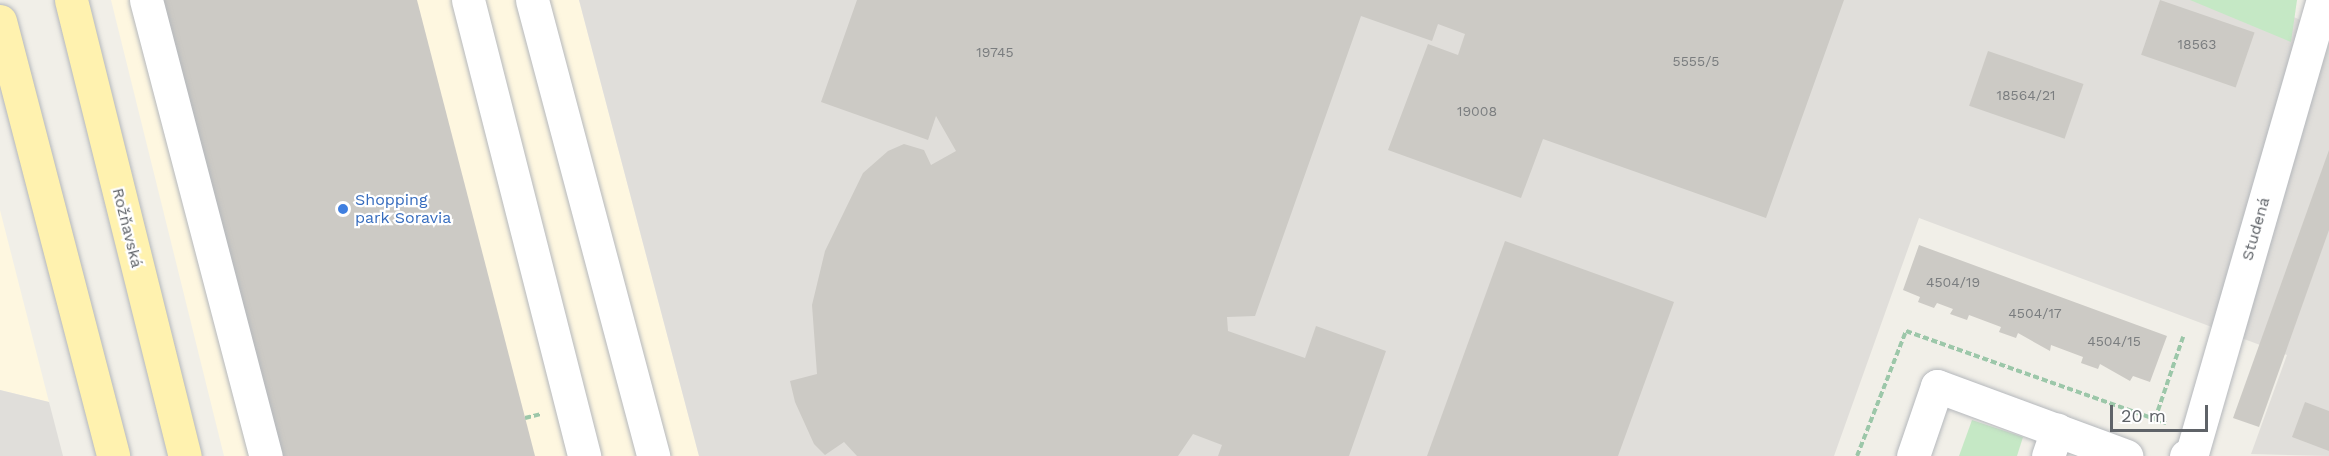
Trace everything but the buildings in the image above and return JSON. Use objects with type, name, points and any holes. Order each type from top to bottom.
[{"type":"main road","name":"Rožňavská","points":[[71,0],[185,456]]},
{"type":"main road","points":[[0,21],[113,456]]},
{"type":"street","points":[[146,0],[266,456]]},
{"type":"street","points":[[468,0],[584,456]]},
{"type":"street","points":[[532,0],[652,456]]},
{"type":"street","name":"Studená","points":[[2186,456],[2192,453],[2323,0]]},
{"type":"street","points":[[1912,456],[1937,386],[2053,443],[2126,456]]},
{"type":"path","points":[[2155,419],[2183,337]]},
{"type":"path","points":[[525,418],[532,416]]},
{"type":"shaded area","points":[[111,0],[579,0],[699,456],[224,456]]},
{"type":"shaded area","points":[[579,0],[2256,0],[2329,33],[2329,456],[2251,454],[2287,355],[1919,218],[1834,456],[699,456]]},
{"type":"shaded area","points":[[0,210],[49,402],[0,390]]},
{"type":"shaded area","points":[[0,390],[49,402],[63,456],[0,456]]},
{"type":"green space","points":[[2190,0],[2297,0],[2291,42]]},
{"type":"green space","points":[[1972,420],[2023,437],[2017,456],[1959,456]]},
{"type":"place","name":"Shopping park Soravia","points":[[343,209]]}]
